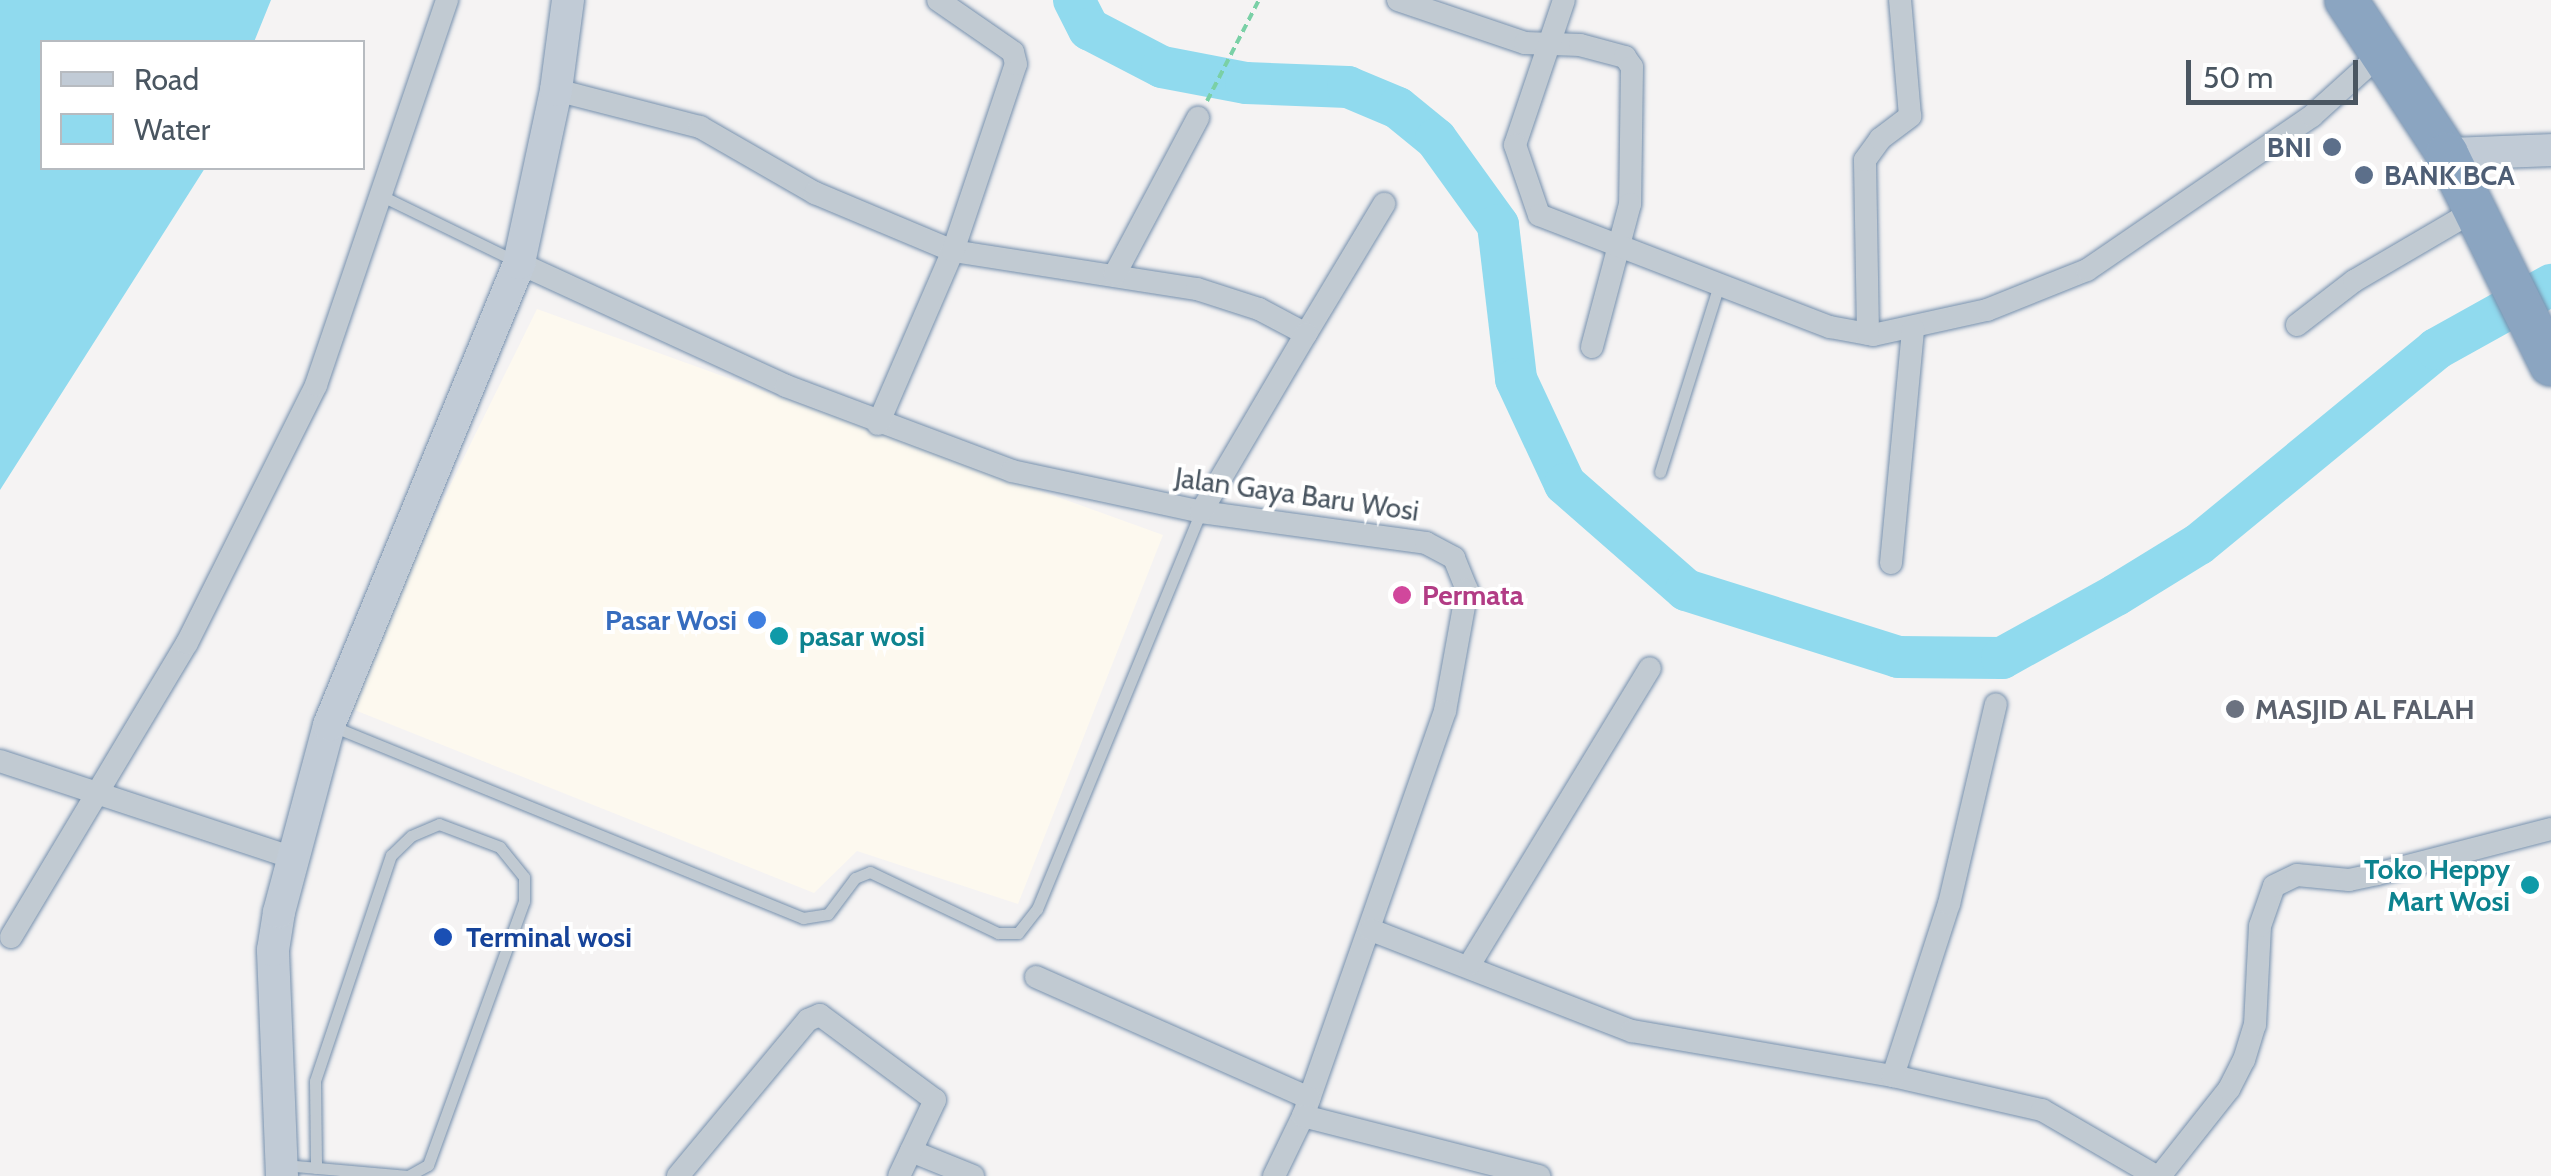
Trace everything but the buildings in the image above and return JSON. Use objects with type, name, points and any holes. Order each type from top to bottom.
[{"type":"highway","points":[[2346,0],[2384,51],[2447,154],[2534,322],[2551,365]]},
{"type":"street","points":[[12,937],[187,643],[316,385],[384,198],[447,0]]},
{"type":"street","points":[[282,1170],[273,950],[293,858],[329,724],[519,263],[556,90],[568,0]]},
{"type":"street","points":[[878,424],[953,251],[1016,56],[938,0]]},
{"type":"street","points":[[1398,0],[1525,43],[1552,42],[1625,57],[1632,66],[1630,204],[1622,247],[1592,347]]},
{"type":"street","points":[[1564,0],[1515,145],[1533,208],[1546,220],[1720,282],[1830,328],[1868,334],[1913,330],[1987,310],[2088,270],[2312,116],[2384,51]]},
{"type":"street","points":[[1868,334],[1865,160],[1880,140],[1910,116],[1900,0]]},
{"type":"street","points":[[556,90],[700,127],[814,193],[953,251],[1197,289],[1259,309],[1306,334]]},
{"type":"street","points":[[1115,274],[1198,118]]},
{"type":"street","points":[[2447,154],[2551,150]]},
{"type":"street","points":[[1201,512],[1384,204]]},
{"type":"street","points":[[2297,325],[2354,280],[2474,211]]},
{"type":"street","name":"Jalan Gaya Baru Wosi","points":[[519,263],[878,424],[1034,477],[1201,512],[1426,543],[1444,549],[1462,570],[1463,627],[1445,711],[1306,1107],[1274,1176]]},
{"type":"street","points":[[1892,563],[1913,330]]},
{"type":"street","points":[[1470,964],[1650,668]]},
{"type":"street","points":[[1893,1076],[1949,904],[1996,704]]},
{"type":"street","points":[[0,761],[293,858]]},
{"type":"street","points":[[1371,930],[1470,964],[1632,1031],[1893,1076],[2042,1110],[2149,1174],[2230,1090],[2244,1060],[2254,1025],[2260,926],[2280,881],[2297,875],[2349,880],[2551,829]]},
{"type":"street","points":[[1036,977],[1306,1107],[1539,1176]]},
{"type":"street","points":[[678,1176],[815,1015],[935,1100],[899,1176]]},
{"type":"street","points":[[911,1152],[973,1176]]},
{"type":"lane","points":[[384,198],[519,263]]},
{"type":"lane","points":[[1660,472],[1720,282]]},
{"type":"lane","points":[[329,724],[803,918],[828,914],[854,878],[870,872],[998,933],[1018,933],[1045,890],[1201,512]]},
{"type":"lane","points":[[282,1170],[316,1168],[408,1176],[428,1165],[438,1148],[524,901],[524,877],[500,847],[439,824],[411,836],[391,855],[315,1081],[316,1168]]},
{"type":"path","points":[[1198,118],[1259,0]]},
{"type":"shaded area","name":"Pasar Wosi","points":[[537,309],[1163,535],[1018,904],[857,851],[814,893],[342,705]]},
{"type":"water","points":[[0,0],[271,0],[255,40],[40,40],[40,170],[204,170],[0,490]]},
{"type":"waterway","points":[[1074,0],[1089,29],[1162,67],[1246,83],[1348,87],[1398,108],[1436,139],[1498,225],[1516,379],[1565,484],[1686,590],[1898,657],[2002,658],[2116,595],[2199,544],[2436,349],[2551,285]]},
{"type":"place","name":"BNI","points":[[2332,147]]},
{"type":"place","name":"BANK BCA","points":[[2364,175]]},
{"type":"place","name":"Permata","points":[[1402,595]]},
{"type":"place","name":"Pasar Wosi","points":[[757,620]]},
{"type":"place","name":"pasar wosi","points":[[779,636]]},
{"type":"place","name":"MASJID AL FALAH","points":[[2235,709]]},
{"type":"place","name":"Toko Heppy Mart Wosi","points":[[2530,885]]},
{"type":"place","name":"Terminal wosi","points":[[443,937]]}]
